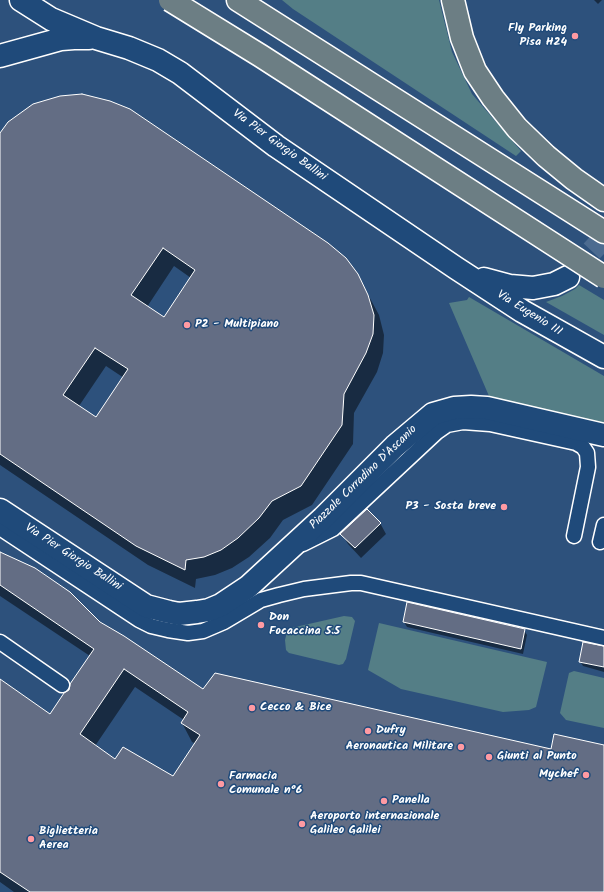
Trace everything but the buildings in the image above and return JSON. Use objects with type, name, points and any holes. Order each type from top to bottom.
[{"type":"highway","points":[[170,0],[261,56],[604,277]]},
{"type":"highway","points":[[238,0],[604,232]]},
{"type":"highway","points":[[453,0],[462,38],[475,71],[493,98],[517,128],[546,156],[574,179],[604,200]]},
{"type":"street","name":"Via Pier Giorgio Ballini","points":[[21,0],[51,19],[96,38],[129,48],[158,60],[180,73],[276,146],[461,271]]},
{"type":"street","name":"Via Pier Giorgio Ballini","points":[[0,56],[61,39],[96,38]]},
{"type":"street","points":[[461,271],[510,286],[533,288],[554,284],[568,277]]},
{"type":"street","name":"Via Eugenio III","points":[[461,271],[522,311],[604,357]]},
{"type":"street","name":"Piazzale Corradino D'Ascanio","points":[[142,613],[159,610],[179,614],[209,610],[221,605],[238,594],[323,518],[395,446],[433,414],[442,410],[471,407],[487,408],[604,435]]},
{"type":"street","name":"Via Pier Giorgio Ballini","points":[[0,510],[142,613]]},
{"type":"lane","points":[[286,552],[333,529],[437,432],[447,425],[463,422],[490,424],[576,443],[582,447],[587,453],[588,467],[574,536]]},
{"type":"lane","points":[[600,542],[604,525]]},
{"type":"lane","name":"Via Pier Giorgio Ballini","points":[[0,528],[142,613]]},
{"type":"lane","points":[[142,613],[151,626],[188,633],[196,632],[203,631],[224,622],[261,600],[279,594],[304,589],[361,583],[604,638]]},
{"type":"lane","points":[[0,642],[62,685]]},
{"type":"green space","points":[[282,0],[439,0],[452,52],[472,94],[521,151],[516,156],[293,9]]},
{"type":"green space","points":[[579,285],[604,300],[604,335],[546,302],[562,296]]},
{"type":"green space","points":[[469,297],[604,376],[604,428],[492,403],[449,303],[467,300]]},
{"type":"green space","points":[[344,616],[352,617],[355,621],[346,659],[343,664],[339,665],[289,653],[286,650],[285,640],[287,632],[291,628]]},
{"type":"green space","points":[[379,623],[547,662],[536,707],[529,710],[503,712],[401,689],[368,670]]},
{"type":"green space","points":[[574,671],[604,678],[604,728],[566,720],[560,713],[569,673]]},
{"type":"tunnel","points":[[569,275],[604,238]]},
{"type":"place","name":"Fly Parking Pisa H24","points":[[575,36]]},
{"type":"place","name":"P2 - Multipiano","points":[[187,325]]},
{"type":"place","name":"P3 - Sosta breve","points":[[504,507]]},
{"type":"place","name":"Don Focaccina 5.5","points":[[261,625]]},
{"type":"place","name":"Cecco & Bice","points":[[252,708]]},
{"type":"place","name":"Dufry","points":[[368,731]]},
{"type":"place","name":"Aeronautica Militare","points":[[461,747]]},
{"type":"place","name":"Giunti al Punto","points":[[489,757]]},
{"type":"place","name":"Mychef","points":[[586,775]]},
{"type":"place","name":"Farmacia Comunale n°6","points":[[221,784]]},
{"type":"place","name":"Panella","points":[[384,801]]},
{"type":"place","name":"Aeroporto internazionale Galileo Galilei","points":[[302,824]]},
{"type":"place","name":"Biglietteria Aerea","points":[[31,839]]}]
